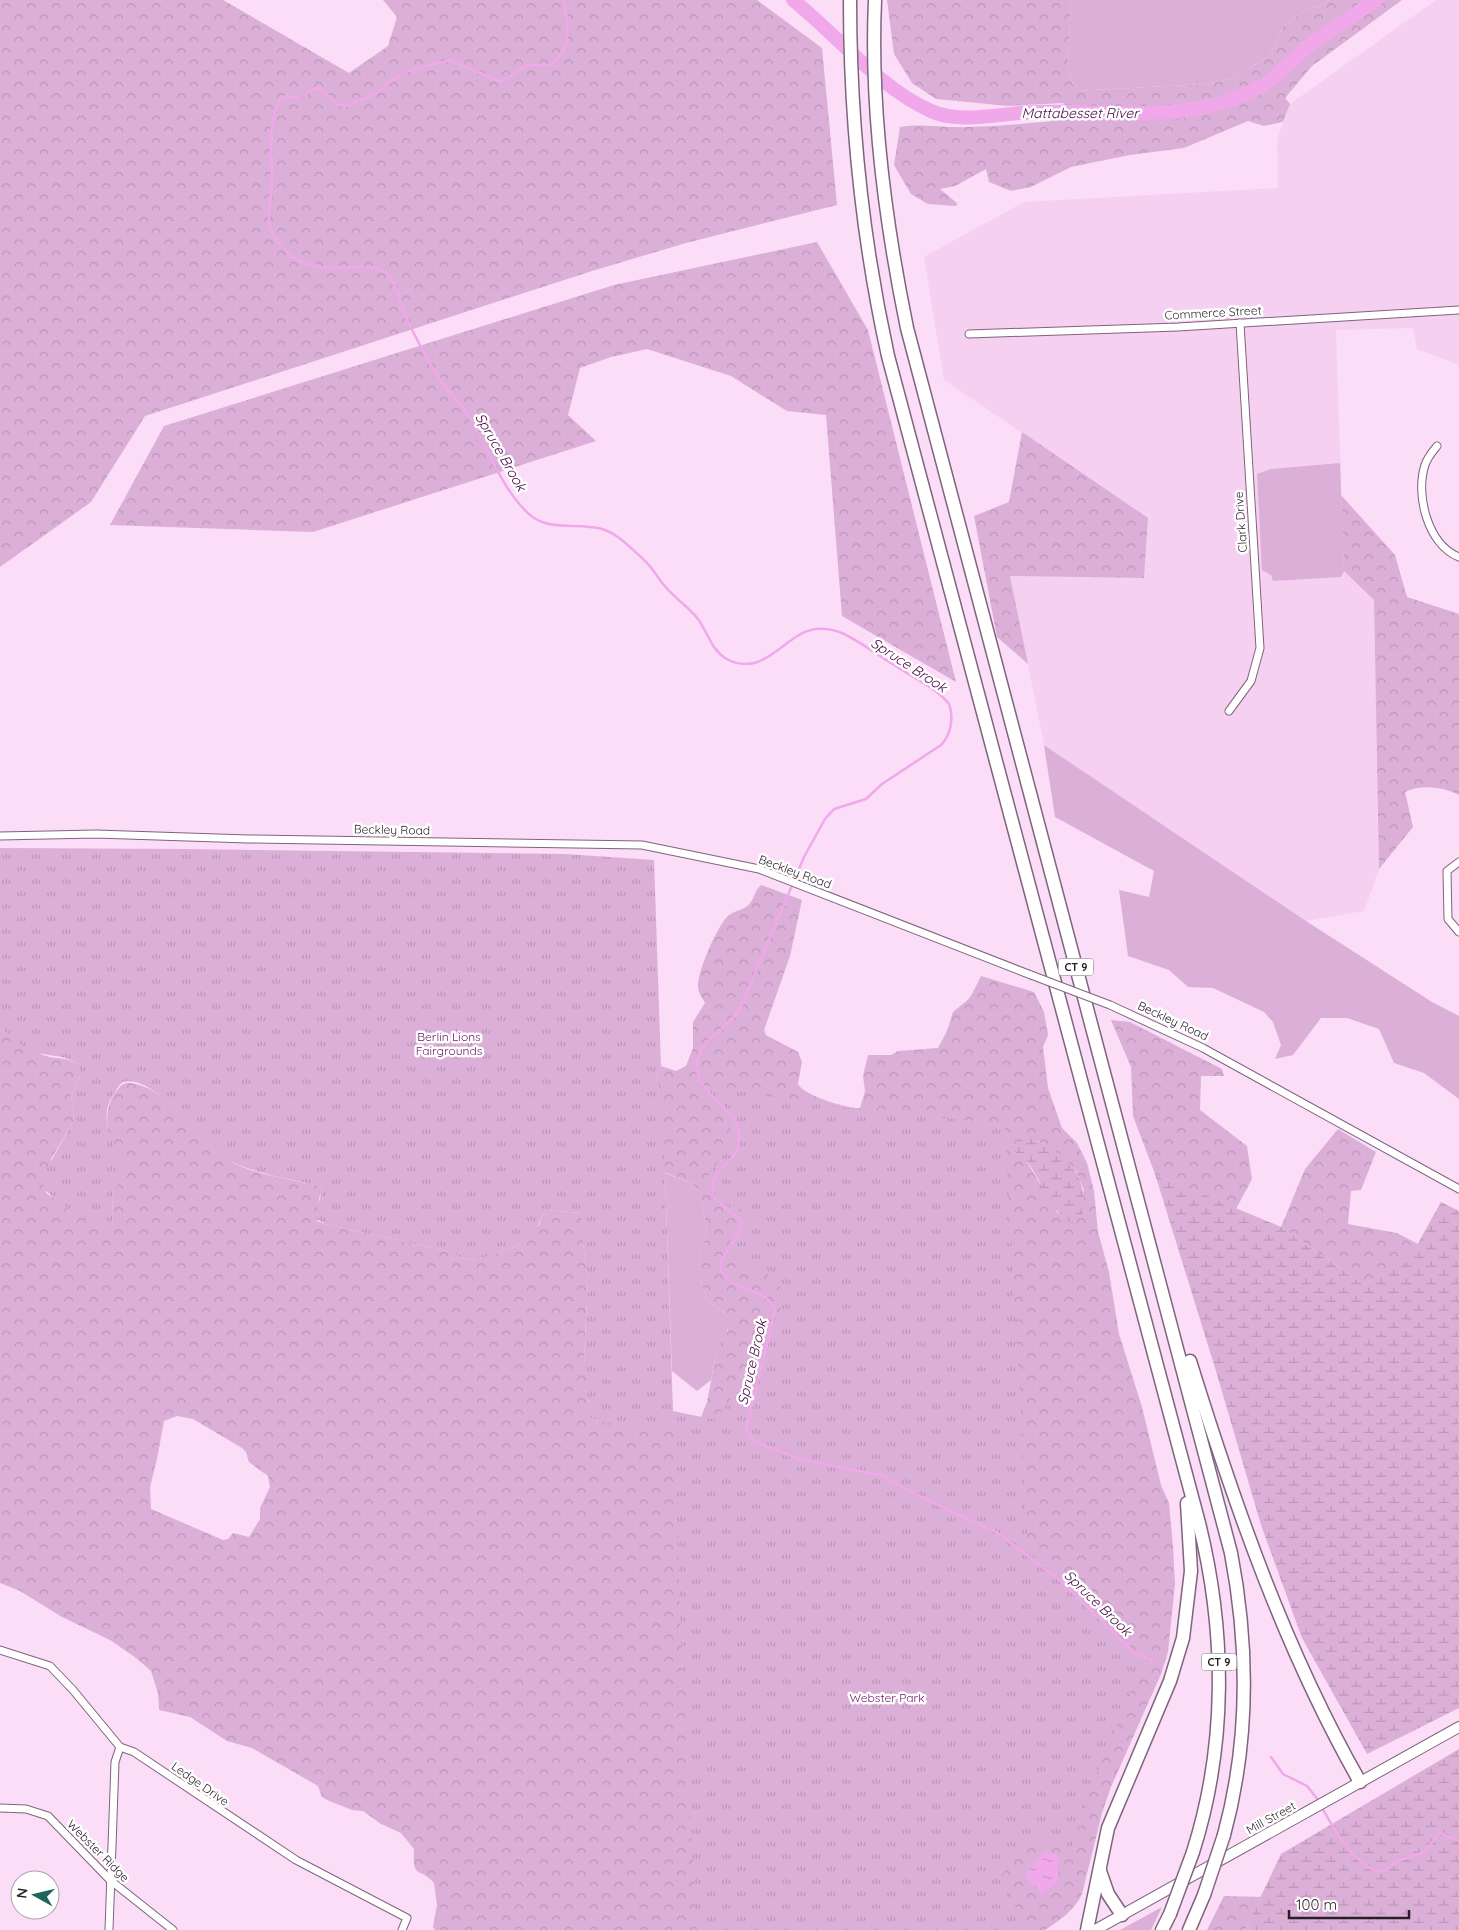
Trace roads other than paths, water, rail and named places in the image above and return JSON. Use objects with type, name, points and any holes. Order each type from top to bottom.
[{"type":"highway","name":"CT 9","points":[[850,0],[850,78],[853,130],[864,228],[875,296],[892,373],[1186,1473],[1213,1588],[1219,1665],[1215,1747],[1204,1809],[1193,1852],[1170,1914],[1162,1930]]},
{"type":"highway","name":"CT 9","points":[[875,0],[876,100],[882,175],[890,236],[916,366],[1230,1547],[1242,1625],[1244,1682],[1241,1736],[1235,1783],[1224,1835],[1204,1895],[1189,1930]]},
{"type":"highway","points":[[1172,1326],[1185,1345],[1222,1458],[1286,1636],[1318,1704],[1360,1782]]},
{"type":"highway","points":[[1087,1930],[1099,1864],[1112,1816],[1170,1681],[1183,1638],[1192,1571],[1186,1473]]},
{"type":"highway","points":[[1099,1864],[1108,1894],[1122,1915]]},
{"type":"main road","name":"Mill Street","points":[[1095,1930],[1459,1727]]},
{"type":"street","name":"Commerce Street","points":[[969,334],[1114,330],[1459,310]]},
{"type":"street","name":"Clark Drive","points":[[1229,711],[1251,680],[1260,648],[1240,323]]},
{"type":"street","points":[[1438,446],[1425,464],[1422,480],[1429,528],[1438,542],[1451,554],[1459,556]]},
{"type":"street","name":"Beckley Road","points":[[0,836],[96,834],[248,840],[642,846],[760,869],[1110,1005],[1203,1048],[1459,1189]]},
{"type":"street","points":[[1459,862],[1447,871],[1448,919],[1459,932]]},
{"type":"street","name":"Ledge Drive","points":[[0,1650],[50,1666],[74,1690],[120,1747],[134,1752],[296,1860],[407,1918],[402,1930]]},
{"type":"street","points":[[109,1930],[115,1762],[120,1747]]},
{"type":"street","name":"Webster Ridge","points":[[0,1808],[26,1809],[48,1816],[110,1880],[173,1930]]},
{"type":"water","points":[[1045,1851],[1055,1854],[1058,1858],[1058,1882],[1041,1894],[1026,1878],[1027,1873]]},
{"type":"waterway","name":"Spruce Brook","points":[[564,0],[567,36],[566,44],[557,59],[550,65],[527,65],[501,82],[450,60],[404,72],[371,96],[345,106],[338,104],[318,88],[301,96],[281,98],[272,128],[270,228],[287,252],[303,263],[320,267],[368,267],[381,270],[390,277],[396,288],[407,320],[429,361],[442,382],[465,411],[503,480],[520,504],[530,515],[546,523],[593,527],[608,531],[619,538],[647,563],[668,590],[694,614],[716,650],[725,658],[739,663],[751,664],[763,660],[805,632],[816,629],[833,630],[856,641],[924,684],[938,693],[949,704],[951,709],[951,726],[941,745],[882,784],[866,799],[834,809],[825,819],[804,857],[740,1009],[707,1042],[698,1058],[699,1078],[710,1094],[732,1117],[737,1125],[739,1134],[737,1150],[734,1156],[717,1173],[712,1188],[713,1195],[717,1201],[739,1219],[742,1224],[723,1258],[721,1270],[733,1282],[765,1298],[771,1303],[775,1311],[746,1430],[756,1442],[802,1460],[881,1475],[921,1497],[996,1532],[1060,1580],[1136,1654],[1154,1662]]},
{"type":"waterway","name":"Mattabesset River","points":[[793,0],[894,89],[931,111],[956,117],[984,117],[1039,112],[1153,113],[1181,111],[1208,106],[1235,98],[1261,86],[1326,33],[1376,0]]},
{"type":"waterway","name":"Spruce Brook","points":[[1271,1757],[1283,1774],[1307,1786],[1319,1801]]},
{"type":"waterway","name":"Spruce Brook","points":[[1321,1806],[1344,1844],[1360,1861],[1378,1872],[1386,1870],[1398,1861],[1424,1852],[1440,1833],[1459,1841]]},
{"type":"park label","name":"Berlin Lions Fairgrounds","points":[[449,1044]]},
{"type":"park label","name":"Webster Park","points":[[887,1698]]}]
